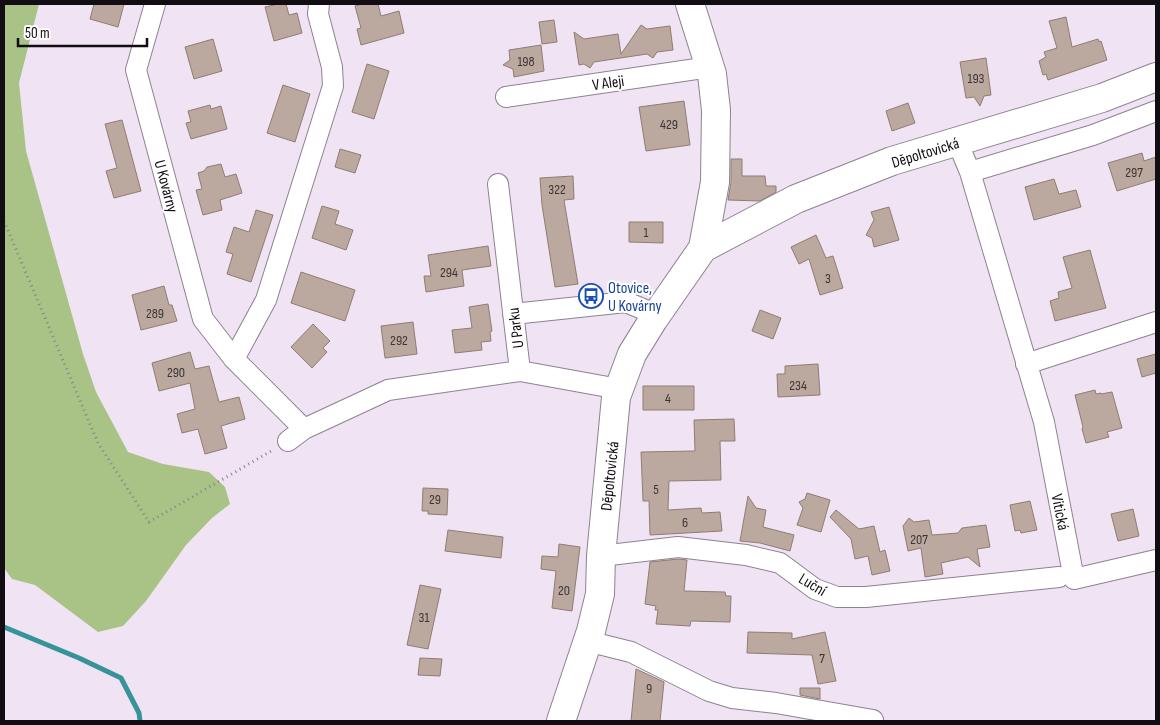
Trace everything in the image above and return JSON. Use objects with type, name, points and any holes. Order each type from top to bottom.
[{"type":"street","name":"U Kovárny","points":[[155,4],[136,70],[203,319],[296,435]]},
{"type":"street","points":[[234,359],[266,300],[333,86],[332,67],[318,14],[319,4]]},
{"type":"street","name":"Děpoltovická","points":[[561,721],[600,594],[601,556],[616,397],[632,354],[703,248],[715,182],[716,110],[710,67],[690,4]]},
{"type":"street","name":"V Aleji","points":[[506,97],[710,67]]},
{"type":"street","name":"Děpoltovická","points":[[703,248],[796,199],[892,161],[1102,98],[1156,77]]},
{"type":"street","points":[[970,172],[1093,135],[1156,111]]},
{"type":"street","name":"Vitická","points":[[957,142],[970,172],[1044,422],[1074,579],[1156,560]]},
{"type":"street","name":"U Parku","points":[[498,184],[520,371],[619,388]]},
{"type":"street","points":[[513,314],[626,302],[657,315]]},
{"type":"street","points":[[1026,364],[1156,322]]},
{"type":"street","points":[[296,435],[388,390],[520,371]]},
{"type":"street","name":"Luční","points":[[601,556],[678,546],[746,555],[780,563],[815,589],[837,598],[866,597],[1059,578]]},
{"type":"street","points":[[587,641],[631,652],[709,692],[732,698],[776,702],[873,720]]},
{"type":"path","points":[[4,221],[98,443],[149,522],[296,435]]},
{"type":"green space","points":[[4,4],[39,4],[19,83],[26,151],[83,354],[96,392],[128,452],[163,464],[209,472],[225,487],[230,504],[212,518],[186,545],[146,601],[123,626],[98,632],[35,585],[12,579],[4,568]]},
{"type":"building","points":[[94,4],[124,4],[118,27],[90,19]]},
{"type":"building","points":[[286,4],[289,15],[297,13],[302,33],[274,41],[265,7]]},
{"type":"building","points":[[378,4],[381,16],[399,11],[404,33],[361,45],[357,29],[361,28],[355,6]]},
{"type":"building","points":[[1066,17],[1072,47],[1098,39],[1099,42],[1101,41],[1107,60],[1048,80],[1046,74],[1043,75],[1039,61],[1046,57],[1044,52],[1057,48],[1049,21]]},
{"type":"building","points":[[554,20],[557,42],[542,44],[539,22]]},
{"type":"building","points":[[641,25],[647,29],[670,26],[673,50],[657,52],[653,58],[647,54],[594,62],[590,68],[584,64],[579,65],[574,32],[584,39],[618,34],[621,54]]},
{"type":"building","points":[[213,39],[222,71],[194,79],[185,47]]},
{"type":"building","points":[[541,45],[544,71],[514,77],[513,69],[503,65],[510,60],[509,50]]},
{"type":"building","points":[[986,58],[991,95],[984,96],[980,106],[974,97],[966,98],[960,62]]},
{"type":"building","points":[[367,64],[389,71],[374,119],[352,112]]},
{"type":"building","points":[[283,85],[310,94],[295,142],[267,133]]},
{"type":"building","points":[[684,101],[690,145],[646,151],[639,107]]},
{"type":"building","points":[[908,103],[915,123],[892,131],[886,111]]},
{"type":"building","points":[[210,105],[211,109],[221,106],[227,129],[191,139],[186,123],[191,122],[188,111]]},
{"type":"building","points":[[122,120],[141,191],[114,198],[106,171],[117,168],[105,124]]},
{"type":"building","points":[[340,149],[361,155],[355,173],[335,167]]},
{"type":"building","points":[[1142,153],[1144,161],[1156,157],[1156,179],[1117,191],[1108,163]]},
{"type":"building","points":[[731,159],[742,159],[742,176],[765,176],[766,186],[776,186],[776,192],[760,201],[728,200],[731,182]]},
{"type":"building","points":[[221,164],[225,177],[236,174],[242,193],[220,200],[222,210],[203,215],[196,190],[202,189],[198,173],[204,171],[207,167]]},
{"type":"building","points":[[573,176],[574,199],[564,200],[578,284],[555,287],[542,205],[540,178]]},
{"type":"building","points":[[1054,179],[1059,194],[1076,190],[1081,207],[1034,220],[1025,187]]},
{"type":"building","points":[[322,206],[339,211],[335,224],[353,230],[346,250],[312,238]]},
{"type":"building","points":[[889,207],[899,240],[874,247],[872,238],[866,235],[874,220],[871,212]]},
{"type":"building","points":[[256,210],[273,215],[251,282],[227,274],[233,254],[226,252],[234,227],[249,232]]},
{"type":"building","points":[[629,222],[663,222],[663,243],[629,242]]},
{"type":"building","points":[[816,235],[826,258],[833,256],[843,288],[820,295],[809,259],[799,264],[791,247]]},
{"type":"building","points":[[488,246],[491,266],[462,270],[464,286],[426,292],[424,276],[431,276],[428,255]]},
{"type":"building","points":[[1090,250],[1106,308],[1055,321],[1050,301],[1059,298],[1058,292],[1072,288],[1063,257]]},
{"type":"building","points":[[301,272],[355,290],[345,321],[291,303]]},
{"type":"building","points":[[164,286],[169,305],[172,305],[177,321],[141,330],[132,295]]},
{"type":"building","points":[[488,304],[492,331],[490,332],[491,341],[481,342],[482,350],[455,353],[452,330],[472,328],[469,307]]},
{"type":"building","points":[[760,310],[781,318],[773,339],[752,331]]},
{"type":"building","points":[[413,322],[417,354],[385,358],[381,326]]},
{"type":"building","points":[[313,324],[330,341],[323,348],[327,352],[312,368],[291,347]]},
{"type":"building","points":[[190,352],[195,369],[209,366],[219,402],[239,397],[245,419],[221,426],[227,448],[205,454],[198,429],[182,433],[177,414],[195,409],[190,383],[159,391],[152,363]]},
{"type":"building","points":[[1156,354],[1156,373],[1142,377],[1137,359]]},
{"type":"building","points":[[818,364],[820,395],[778,397],[777,374],[785,374],[785,366]]},
{"type":"building","points":[[643,386],[694,386],[694,410],[643,410]]},
{"type":"building","points":[[1095,390],[1096,394],[1112,392],[1122,428],[1107,432],[1109,437],[1086,443],[1075,395]]},
{"type":"building","points":[[734,419],[735,441],[720,441],[721,480],[669,481],[668,510],[701,508],[702,513],[720,512],[722,531],[650,535],[649,501],[643,501],[641,452],[695,451],[694,420]]},
{"type":"building","points":[[423,488],[448,489],[447,515],[428,514],[428,511],[422,511]]},
{"type":"building","points":[[807,493],[830,500],[821,532],[797,525],[803,508],[799,502],[805,499]]},
{"type":"building","points":[[748,496],[756,508],[766,510],[763,527],[794,535],[790,551],[760,543],[740,541]]},
{"type":"building","points":[[1030,501],[1037,530],[1021,533],[1020,530],[1015,531],[1010,505]]},
{"type":"building","points":[[1133,509],[1139,536],[1118,541],[1111,514]]},
{"type":"building","points":[[836,510],[859,529],[874,526],[880,552],[885,550],[890,571],[872,575],[868,556],[855,559],[851,539],[830,517]]},
{"type":"building","points":[[909,518],[914,522],[929,520],[932,535],[958,533],[962,528],[986,525],[990,547],[977,549],[980,567],[968,557],[941,563],[943,574],[925,577],[921,548],[908,551],[903,526]]},
{"type":"building","points":[[448,530],[503,537],[501,558],[445,551]]},
{"type":"building","points":[[559,544],[580,547],[572,611],[552,608],[556,571],[541,569],[542,556],[558,557]]},
{"type":"building","points":[[687,560],[684,591],[725,592],[726,596],[731,596],[730,622],[691,621],[690,626],[656,624],[658,610],[655,610],[656,606],[645,604],[650,562]]},
{"type":"building","points":[[420,585],[441,589],[428,649],[407,645]]},
{"type":"building","points":[[748,632],[792,633],[792,639],[825,632],[836,681],[818,684],[812,655],[747,653]]},
{"type":"building","points":[[420,658],[442,659],[440,676],[418,675]]},
{"type":"building","points":[[636,669],[664,682],[660,721],[631,721]]},
{"type":"building","points":[[800,688],[820,688],[820,699],[800,695]]},
{"type":"waterway","points":[[4,627],[79,658],[121,678],[139,713],[140,721]]},
{"type":"place","name":"Otovice, U Kovárny","points":[[591,296]]}]
